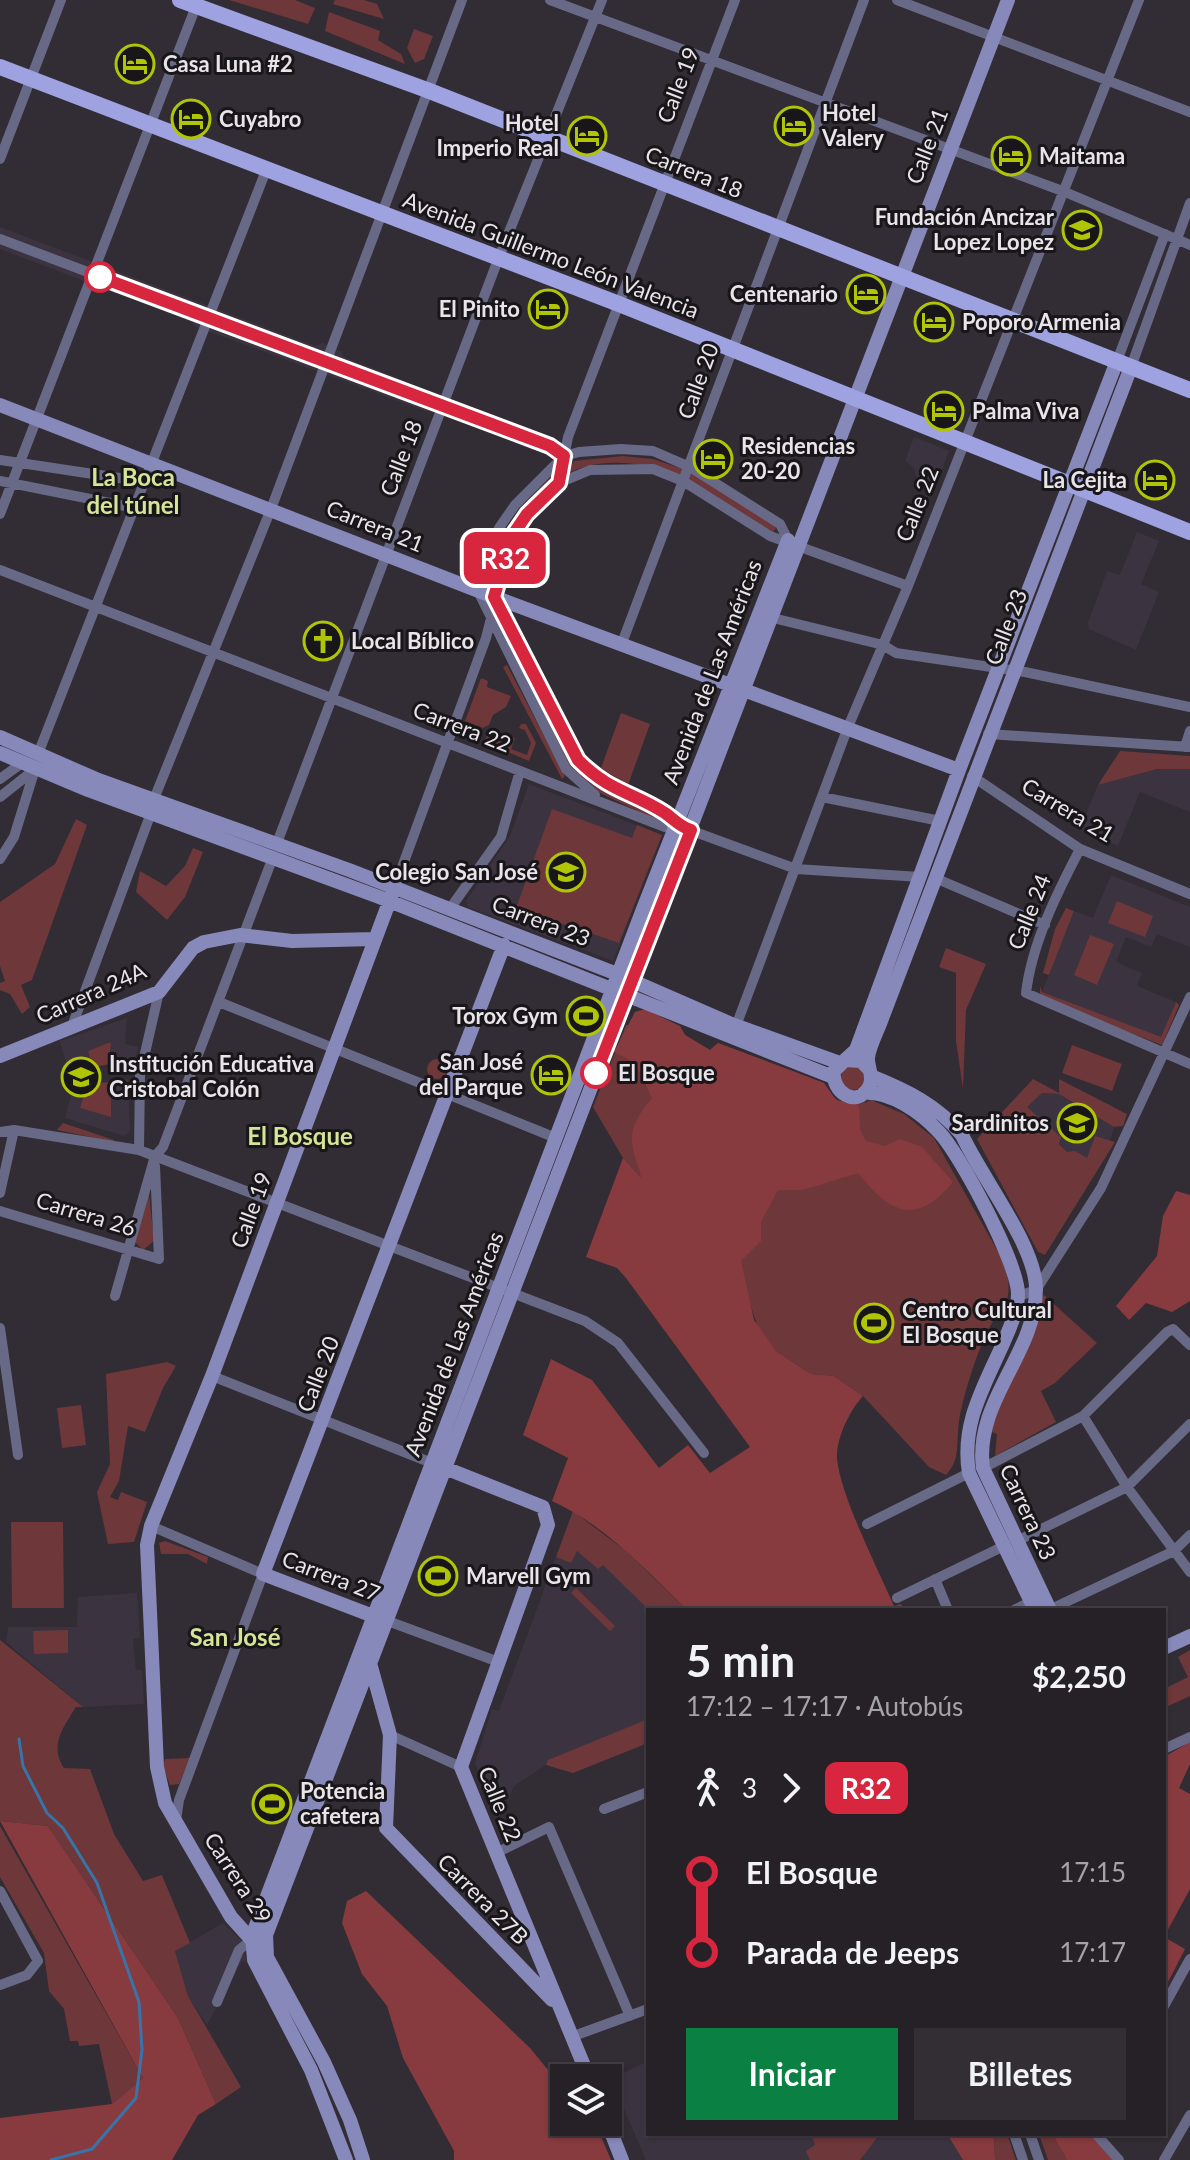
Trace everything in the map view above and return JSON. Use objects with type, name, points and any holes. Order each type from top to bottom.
[{"type":"main road","name":"Carrera 18","points":[[192,2],[427,90],[1190,390]]},
{"type":"main road","name":"Avenida Guillermo León Valencia","points":[[0,67],[619,304],[1185,532]]},
{"type":"street","points":[[0,159],[61,0]]},
{"type":"street","points":[[71,1029],[152,806],[271,509],[462,0]]},
{"type":"street","points":[[550,0],[1065,192],[1190,245]]},
{"type":"street","name":"Calle 18","points":[[115,1296],[155,1156],[163,1147],[219,1002],[240,935],[333,699],[499,257],[602,0]]},
{"type":"street","name":"Calle 19","points":[[176,1820],[165,1803],[157,1767],[147,1545],[151,1526],[212,1376],[448,743],[512,536],[527,514],[559,483],[564,456],[619,304],[735,0]]},
{"type":"street","name":"Calle 20","points":[[622,643],[864,0]]},
{"type":"street","points":[[897,0],[1190,112]]},
{"type":"street","name":"Calle 21","points":[[857,399],[859,381],[1008,0]]},
{"type":"street","name":"Calle 22","points":[[736,1026],[848,727],[908,586],[1139,0]]},
{"type":"street","points":[[0,514],[39,421],[152,123],[192,2]]},
{"type":"street","points":[[0,859],[14,837],[32,762],[97,608],[267,168]]},
{"type":"street","name":"Calle 23","points":[[870,1072],[868,1057],[965,773],[1190,203]]},
{"type":"street","name":"Calle 23","points":[[1124,364],[1165,234]]},
{"type":"street","points":[[0,239],[550,446],[564,456],[653,451],[690,467],[780,524],[795,543]]},
{"type":"street","name":"Avenida de Las Américas","points":[[684,828],[731,684],[857,399]]},
{"type":"street","name":"Carrera 21","points":[[0,405],[478,591],[965,773],[1080,849],[1190,894]]},
{"type":"street","name":"Calle 19","points":[[478,591],[499,528],[529,489],[564,456]]},
{"type":"street","points":[[0,460],[146,482]]},
{"type":"street","points":[[559,483],[580,471],[623,467],[653,469],[683,481],[770,536],[908,586]]},
{"type":"street","points":[[0,481],[135,508]]},
{"type":"street","name":"Avenida de Las Américas","points":[[251,1940],[379,1618],[684,828],[746,689],[773,618],[795,543]]},
{"type":"street","name":"Carrera 22","points":[[0,570],[665,827],[684,828],[796,869],[927,877],[1045,925]]},
{"type":"street","points":[[478,591],[576,792]]},
{"type":"street","points":[[494,597],[578,760],[599,781],[666,814],[684,828]]},
{"type":"street","points":[[773,618],[883,645],[896,653],[1190,707]]},
{"type":"street","name":"Calle 23","points":[[843,1061],[856,1050],[927,877],[940,821],[988,734],[1005,671]]},
{"type":"street","points":[[988,734],[1188,747],[1190,731]]},
{"type":"street","name":"Carrera 23","points":[[0,737],[32,762]]},
{"type":"street","name":"Carrera 23","points":[[0,753],[275,850],[392,895],[504,945],[843,1061]]},
{"type":"street","points":[[0,779],[32,762]]},
{"type":"street","points":[[0,797],[32,762]]},
{"type":"street","points":[[566,769],[589,792],[633,814]]},
{"type":"street","points":[[449,910],[501,837],[520,771]]},
{"type":"street","points":[[822,797],[940,821]]},
{"type":"street","name":"Calle 24","points":[[1080,849],[1045,925],[1026,993],[1166,1055]]},
{"type":"street","name":"Carrera 23","points":[[392,895],[449,910],[622,985],[738,1042],[833,1077]]},
{"type":"street","name":"Carrera 24A","points":[[0,1056],[159,992],[193,948],[215,939],[240,935],[292,941],[375,939]]},
{"type":"street","name":"Calle 20","points":[[176,1820],[179,1800],[263,1574],[392,1245],[504,945]]},
{"type":"street","name":"Avenida de Las Américas","points":[[507,1289],[556,1138],[622,985]]},
{"type":"street","points":[[139,1150],[140,1075],[159,992]]},
{"type":"street","points":[[1019,1296],[1036,1290],[1101,1188],[1166,1055],[1190,997]]},
{"type":"street","points":[[219,1002],[333,1051],[556,1138]]},
{"type":"street","points":[[1166,1055],[1190,1064]]},
{"type":"street","points":[[843,1061],[861,1061],[870,1072],[864,1093],[852,1097],[844,1095],[835,1085],[833,1077],[843,1061]]},
{"type":"street","name":"Carrera 23","points":[[870,1072],[933,1106],[962,1135],[1027,1255],[1036,1290],[1027,1330],[986,1418],[976,1470]]},
{"type":"street","name":"Carrera 23","points":[[864,1093],[873,1092],[909,1107],[941,1134],[1015,1268],[1019,1296],[1010,1328],[971,1415],[966,1456],[976,1470],[1043,1608]]},
{"type":"street","points":[[0,1132],[14,1130],[139,1150],[585,1321],[618,1343],[704,1453]]},
{"type":"street","points":[[0,1193],[14,1130]]},
{"type":"street","name":"Calle 18","points":[[155,1156],[159,1259]]},
{"type":"street","name":"Carrera 26","points":[[0,1211],[159,1259]]},
{"type":"street","points":[[0,1328],[18,1455]]},
{"type":"street","points":[[867,1524],[1083,1416],[1173,1329],[1190,1345]]},
{"type":"street","points":[[212,1376],[438,1466]]},
{"type":"street","points":[[1083,1416],[1127,1487],[1190,1572]]},
{"type":"street","points":[[897,1598],[1127,1487],[1190,1424]]},
{"type":"street","name":"Calle 22","points":[[438,1466],[543,1507],[548,1525],[496,1661],[461,1767],[558,2006]]},
{"type":"street","name":"Carrera 27","points":[[151,1526],[263,1574],[496,1661]]},
{"type":"street","points":[[1043,1608],[1174,1551],[1190,1535]]},
{"type":"street","points":[[935,1579],[947,1608]]},
{"type":"street","name":"Avenida de Las Américas","points":[[267,1957],[266,1935],[370,1663],[379,1618]]},
{"type":"street","points":[[1166,1647],[1190,1636]]},
{"type":"street","points":[[370,1663],[390,1735],[461,1767]]},
{"type":"street","name":"Carrera 27B","points":[[390,1735],[385,1819],[391,1837],[558,2006]]},
{"type":"street","points":[[1166,1748],[1190,1737]]},
{"type":"street","points":[[604,1809],[646,1793]]},
{"type":"street","name":"Carrera 29","points":[[176,1820],[231,1917],[267,1957]]},
{"type":"street","points":[[496,1853],[549,1827],[630,2016]]},
{"type":"street","points":[[0,1891],[38,1961],[27,1975],[0,1985]]},
{"type":"street","points":[[217,2002],[239,1950],[251,1940],[258,1969],[311,2070],[346,2157],[362,2156],[324,2062],[267,1957]]},
{"type":"street","points":[[1166,2003],[1189,1965]]},
{"type":"street","points":[[558,2006],[583,2064]]},
{"type":"street","points":[[571,2037],[646,2010]]},
{"type":"street","points":[[1164,2160],[1190,2115]]},
{"type":"street","points":[[613,2136],[622,2160]]},
{"type":"street","points":[[1015,2136],[1023,2160]]},
{"type":"street","points":[[1031,2136],[1039,2160]]},
{"type":"street","points":[[1098,2136],[1119,2160]]},
{"type":"shaded area","points":[[229,0],[295,0],[315,8],[308,24]]},
{"type":"shaded area","points":[[335,0],[364,0],[377,4],[384,19],[333,4]]},
{"type":"shaded area","points":[[329,12],[380,31],[378,40],[401,54],[405,64],[325,31]]},
{"type":"shaded area","points":[[414,29],[433,36],[424,59],[415,63],[407,48]]},
{"type":"shaded area","points":[[0,227],[315,346],[323,343],[340,351],[344,357],[436,393],[428,412],[194,326],[192,322],[0,249]]},
{"type":"shaded area","points":[[914,437],[949,451],[936,485],[916,477],[914,468],[905,461]]},
{"type":"shaded area","points":[[623,456],[653,459],[683,469],[681,476],[639,465],[609,463],[594,464],[567,474],[574,461]]},
{"type":"shaded area","points":[[691,473],[777,527],[773,532],[688,479]]},
{"type":"shaded area","points":[[553,476],[509,528],[527,501]]},
{"type":"shaded area","points":[[1137,532],[1159,541],[1141,584],[1159,592],[1136,650],[1089,629],[1088,623],[1107,571],[1120,575]]},
{"type":"shaded area","points":[[506,536],[489,590],[486,588]]},
{"type":"shaded area","points":[[497,614],[574,763],[596,785],[664,817],[662,823],[592,789],[570,767],[492,617]]},
{"type":"shaded area","points":[[507,665],[565,776],[562,779],[503,667]]},
{"type":"shaded area","points":[[481,678],[488,681],[487,687],[511,696],[506,707],[493,715],[489,725],[483,728],[465,721]]},
{"type":"shaded area","points":[[621,713],[650,724],[628,785],[601,768]]},
{"type":"shaded area","points":[[521,724],[526,724],[536,743],[529,761],[484,742],[488,734],[496,730],[515,738],[511,749],[527,755],[531,743],[525,730],[519,728]]},
{"type":"shaded area","points":[[1120,751],[1190,756],[1190,769],[1157,769],[1098,785]]},
{"type":"shaded area","points":[[1157,769],[1190,769],[1190,812],[1140,792],[1118,846],[1080,829],[1098,785]]},
{"type":"shaded area","name":"Colegio San José","points":[[529,784],[662,835],[613,961],[468,907],[466,901],[510,836]]},
{"type":"shaded area","points":[[552,809],[632,838],[637,825],[662,835],[619,943],[516,908]]},
{"type":"shaded area","points":[[76,819],[87,825],[32,980],[21,985],[30,1007],[22,1014],[10,994],[0,990],[0,983],[5,981],[0,966],[0,902],[55,864]]},
{"type":"shaded area","points":[[193,848],[203,852],[185,897],[167,920],[136,892],[140,871],[166,886],[185,866]]},
{"type":"shaded area","points":[[1111,875],[1190,907],[1190,947],[1157,934],[1151,947],[1126,937],[1116,962],[1142,973],[1137,986],[1176,1002],[1161,1038],[1042,992],[1074,911],[1093,918]]},
{"type":"shaded area","points":[[1117,901],[1153,916],[1145,937],[1108,923]]},
{"type":"shaded area","points":[[1066,908],[1074,911],[1049,975],[1043,973],[1055,929]]},
{"type":"shaded area","points":[[1090,935],[1114,944],[1097,985],[1074,975]]},
{"type":"shaded area","points":[[946,948],[986,964],[966,1010],[963,1089],[956,1041],[956,973],[939,967]]},
{"type":"shaded area","points":[[1040,986],[1042,992],[1161,1037],[1176,1002],[1179,1005],[1162,1045],[1047,1001],[1040,993]]},
{"type":"shaded area","points":[[645,1009],[680,1026],[685,1035],[710,1050],[718,1043],[824,1083],[836,1100],[859,1105],[860,1129],[866,1141],[885,1146],[900,1139],[922,1147],[953,1182],[940,1196],[915,1209],[892,1205],[881,1198],[858,1173],[803,1190],[778,1190],[761,1222],[761,1241],[741,1261],[754,1320],[776,1351],[811,1374],[834,1376],[863,1396],[841,1434],[837,1451],[840,1475],[894,1606],[901,1604],[903,1608],[685,1608],[607,1535],[552,1501],[568,1458],[523,1435],[551,1359],[592,1380],[659,1468],[688,1445],[710,1473],[750,1447],[626,1278],[617,1268],[586,1257],[623,1158],[642,1179],[633,1145],[633,1128],[652,1098],[635,1063],[614,1052],[635,1012]]},
{"type":"shaded area","name":"Institución Educativa Cristobal Colón","points":[[127,1018],[125,1044],[139,1047],[134,1061],[89,1068],[92,1084],[128,1079],[130,1131],[124,1136],[65,1118],[73,1087],[60,1041]]},
{"type":"shaded area","name":"El Bosque","points":[[626,1025],[680,1026],[685,1035],[710,1050],[718,1043],[824,1083],[833,1096],[843,1103],[856,1105],[871,1100],[904,1114],[934,1138],[1001,1257],[1009,1287],[1005,1306],[990,1327],[970,1377],[961,1410],[956,1457],[946,1475],[929,1467],[863,1396],[834,1376],[811,1374],[776,1351],[760,1333],[749,1301],[623,1158],[593,1107]]},
{"type":"shaded area","points":[[111,1042],[109,1064],[89,1068],[92,1084],[111,1082],[111,1117],[80,1108],[87,1084],[86,1074],[71,1078],[70,1069],[91,1061],[88,1051]]},
{"type":"shaded area","points":[[1072,1045],[1122,1064],[1112,1091],[1062,1073]]},
{"type":"shaded area","points":[[437,1059],[444,1062],[447,1069],[444,1076],[437,1079],[430,1076],[427,1069],[430,1062]]},
{"type":"shaded area","points":[[853,1066],[864,1073],[865,1078],[858,1089],[853,1090],[842,1083],[841,1078],[848,1067]]},
{"type":"shaded area","points":[[1033,1079],[1059,1093],[1059,1079],[1127,1114],[1123,1126],[1114,1127],[1059,1094],[1042,1093],[1027,1107],[1061,1137],[1059,1144],[1067,1152],[1075,1151],[1087,1158],[1095,1136],[1115,1142],[1045,1255],[1038,1252],[977,1139]]},
{"type":"shaded area","name":"Sardinitos","points":[[1042,1093],[1059,1094],[1114,1127],[1111,1138],[1090,1160],[1067,1152],[1026,1107]]},
{"type":"shaded area","points":[[63,1123],[114,1140],[114,1142],[57,1130]]},
{"type":"shaded area","points":[[1176,1191],[1190,1195],[1190,1301],[1172,1312],[1146,1303],[1129,1320],[1116,1306],[1157,1256],[1163,1216]]},
{"type":"shaded area","points":[[149,1194],[154,1241],[143,1250],[135,1242]]},
{"type":"shaded area","points":[[1044,1295],[1097,1343],[1055,1383],[1041,1391],[1056,1422],[995,1456],[997,1434],[990,1431],[1038,1302]]},
{"type":"shaded area","points":[[167,1362],[176,1366],[163,1388],[145,1432],[128,1426],[119,1481],[110,1497],[118,1500],[121,1492],[147,1502],[134,1542],[108,1544],[97,1492],[110,1464],[106,1374]]},
{"type":"shaded area","points":[[81,1405],[86,1445],[62,1448],[57,1408]]},
{"type":"shaded area","points":[[573,1511],[685,1608],[646,1608],[646,1741],[643,1745],[573,1773],[546,1765],[514,1786],[509,1797],[493,1807],[475,1763],[492,1709],[499,1711]]},
{"type":"shaded area","points":[[573,1511],[626,1551],[685,1608],[647,1608],[603,1565],[598,1569],[577,1551],[571,1563],[556,1557]]},
{"type":"shaded area","points":[[11,1522],[63,1522],[64,1608],[12,1608]]},
{"type":"shaded area","points":[[165,1541],[208,1557],[207,1564],[188,1554],[161,1554],[159,1543]]},
{"type":"shaded area","points":[[576,1588],[615,1626],[610,1631],[571,1593]]},
{"type":"shaded area","points":[[137,1593],[140,1638],[133,1639],[136,1670],[142,1670],[144,1704],[83,1707],[6,1642],[8,1627],[77,1627],[78,1597]]},
{"type":"shaded area","points":[[68,1630],[68,1653],[34,1654],[33,1631]]},
{"type":"shaded area","points":[[0,1640],[83,1707],[76,1707],[63,1729],[58,1744],[60,1760],[64,1768],[90,1769],[114,1834],[143,1881],[162,1875],[190,1943],[175,1951],[188,1996],[241,2087],[216,2104],[178,2018],[48,1826],[0,1821]]},
{"type":"shaded area","points":[[1190,1650],[1190,1696],[1166,1707],[1166,1688],[1188,1677],[1178,1657]]},
{"type":"shaded area","points":[[646,1720],[646,1741],[643,1745],[573,1773],[546,1765],[548,1760]]},
{"type":"shaded area","points":[[1190,1742],[1190,1764],[1179,1788],[1190,1794],[1190,1889],[1166,1933],[1166,1756]]},
{"type":"shaded area","points":[[190,1758],[179,1784],[170,1785],[163,1767],[165,1759]]},
{"type":"shaded area","points":[[0,1821],[48,1826],[178,2018],[216,2104],[198,2115],[172,2160],[0,2160],[0,2118],[112,2104],[143,2078]]},
{"type":"shaded area","points":[[0,1826],[143,2078],[112,2104],[99,2044],[79,2046],[78,2041],[70,2041],[64,2009],[49,1991],[44,1953],[0,1877]]},
{"type":"shaded area","points":[[366,1891],[530,2048],[550,2072],[550,2136],[601,2136],[611,2160],[454,2160],[454,2151],[403,2058],[387,2006],[362,1974],[342,1923],[347,1901]]},
{"type":"shaded area","points":[[223,1923],[241,1940],[247,1962],[242,1961],[207,2025],[188,1996],[175,1951]]},
{"type":"shaded area","points":[[1166,1938],[1185,1949],[1166,1986]]},
{"type":"shaded area","points":[[646,2062],[646,2136],[948,2136],[963,2160],[646,2160],[622,2104],[622,2074]]},
{"type":"shaded area","points":[[812,2136],[874,2136],[876,2139],[860,2160],[810,2160],[806,2151],[815,2145]]},
{"type":"shaded area","points":[[948,2136],[994,2136],[995,2160],[963,2160]]},
{"type":"shaded area","points":[[994,2136],[1008,2136],[1016,2160],[995,2160]]},
{"type":"shaded area","points":[[1040,2136],[1053,2136],[1067,2160],[1048,2160]]},
{"type":"shaded area","points":[[1053,2136],[1093,2136],[1114,2160],[1067,2160]]},
{"type":"waterway","points":[[19,1739],[23,1766],[47,1813],[63,1828],[97,1883],[139,2002],[142,2050],[136,2098],[92,2149],[51,2160]]},
{"type":"bus line","name":"R32","points":[[100,277],[550,446],[564,456],[559,483],[527,514],[512,536],[494,597],[578,760],[599,781],[666,814],[676,825],[691,830],[596,1073]]},
{"type":"place","name":"Casa Luna #2","points":[[135,64]]},
{"type":"place","name":"Cuyabro","points":[[191,119]]},
{"type":"place","name":"Hotel Valery","points":[[794,126]]},
{"type":"place","name":"Hotel Imperio Real","points":[[587,136]]},
{"type":"place","name":"Maitama","points":[[1011,156]]},
{"type":"place","name":"Fundación Ancizar Lopez Lopez","points":[[1082,230]]},
{"type":"place","name":"Centenario","points":[[866,294]]},
{"type":"place","name":"El Pinito","points":[[548,309]]},
{"type":"place","name":"Poporo Armenia","points":[[934,322]]},
{"type":"place","name":"Palma Viva","points":[[944,411]]},
{"type":"place","name":"Residencias 20-20","points":[[713,459]]},
{"type":"place","name":"La Cejita","points":[[1155,480]]},
{"type":"place","name":"Local Bíblico","points":[[323,641]]},
{"type":"place","name":"Colegio San José","points":[[566,872]]},
{"type":"place","name":"Torox Gym","points":[[586,1016]]},
{"type":"place","name":"El Bosque","points":[[596,1073]]},
{"type":"place","name":"San José del Parque","points":[[551,1075]]},
{"type":"place","name":"Institución Educativa Cristobal Colón","points":[[81,1077]]},
{"type":"place","name":"Sardinitos","points":[[1077,1123]]},
{"type":"place","name":"Centro Cultural El Bosque","points":[[874,1323]]},
{"type":"place","name":"Marvell Gym","points":[[438,1576]]},
{"type":"place","name":"Potencia cafetera","points":[[272,1804]]},
{"type":"district","name":"La Boca del túnel","points":[[133,492]]},
{"type":"district","name":"El Bosque","points":[[300,1137]]},
{"type":"district","name":"San José","points":[[235,1638]]}]
